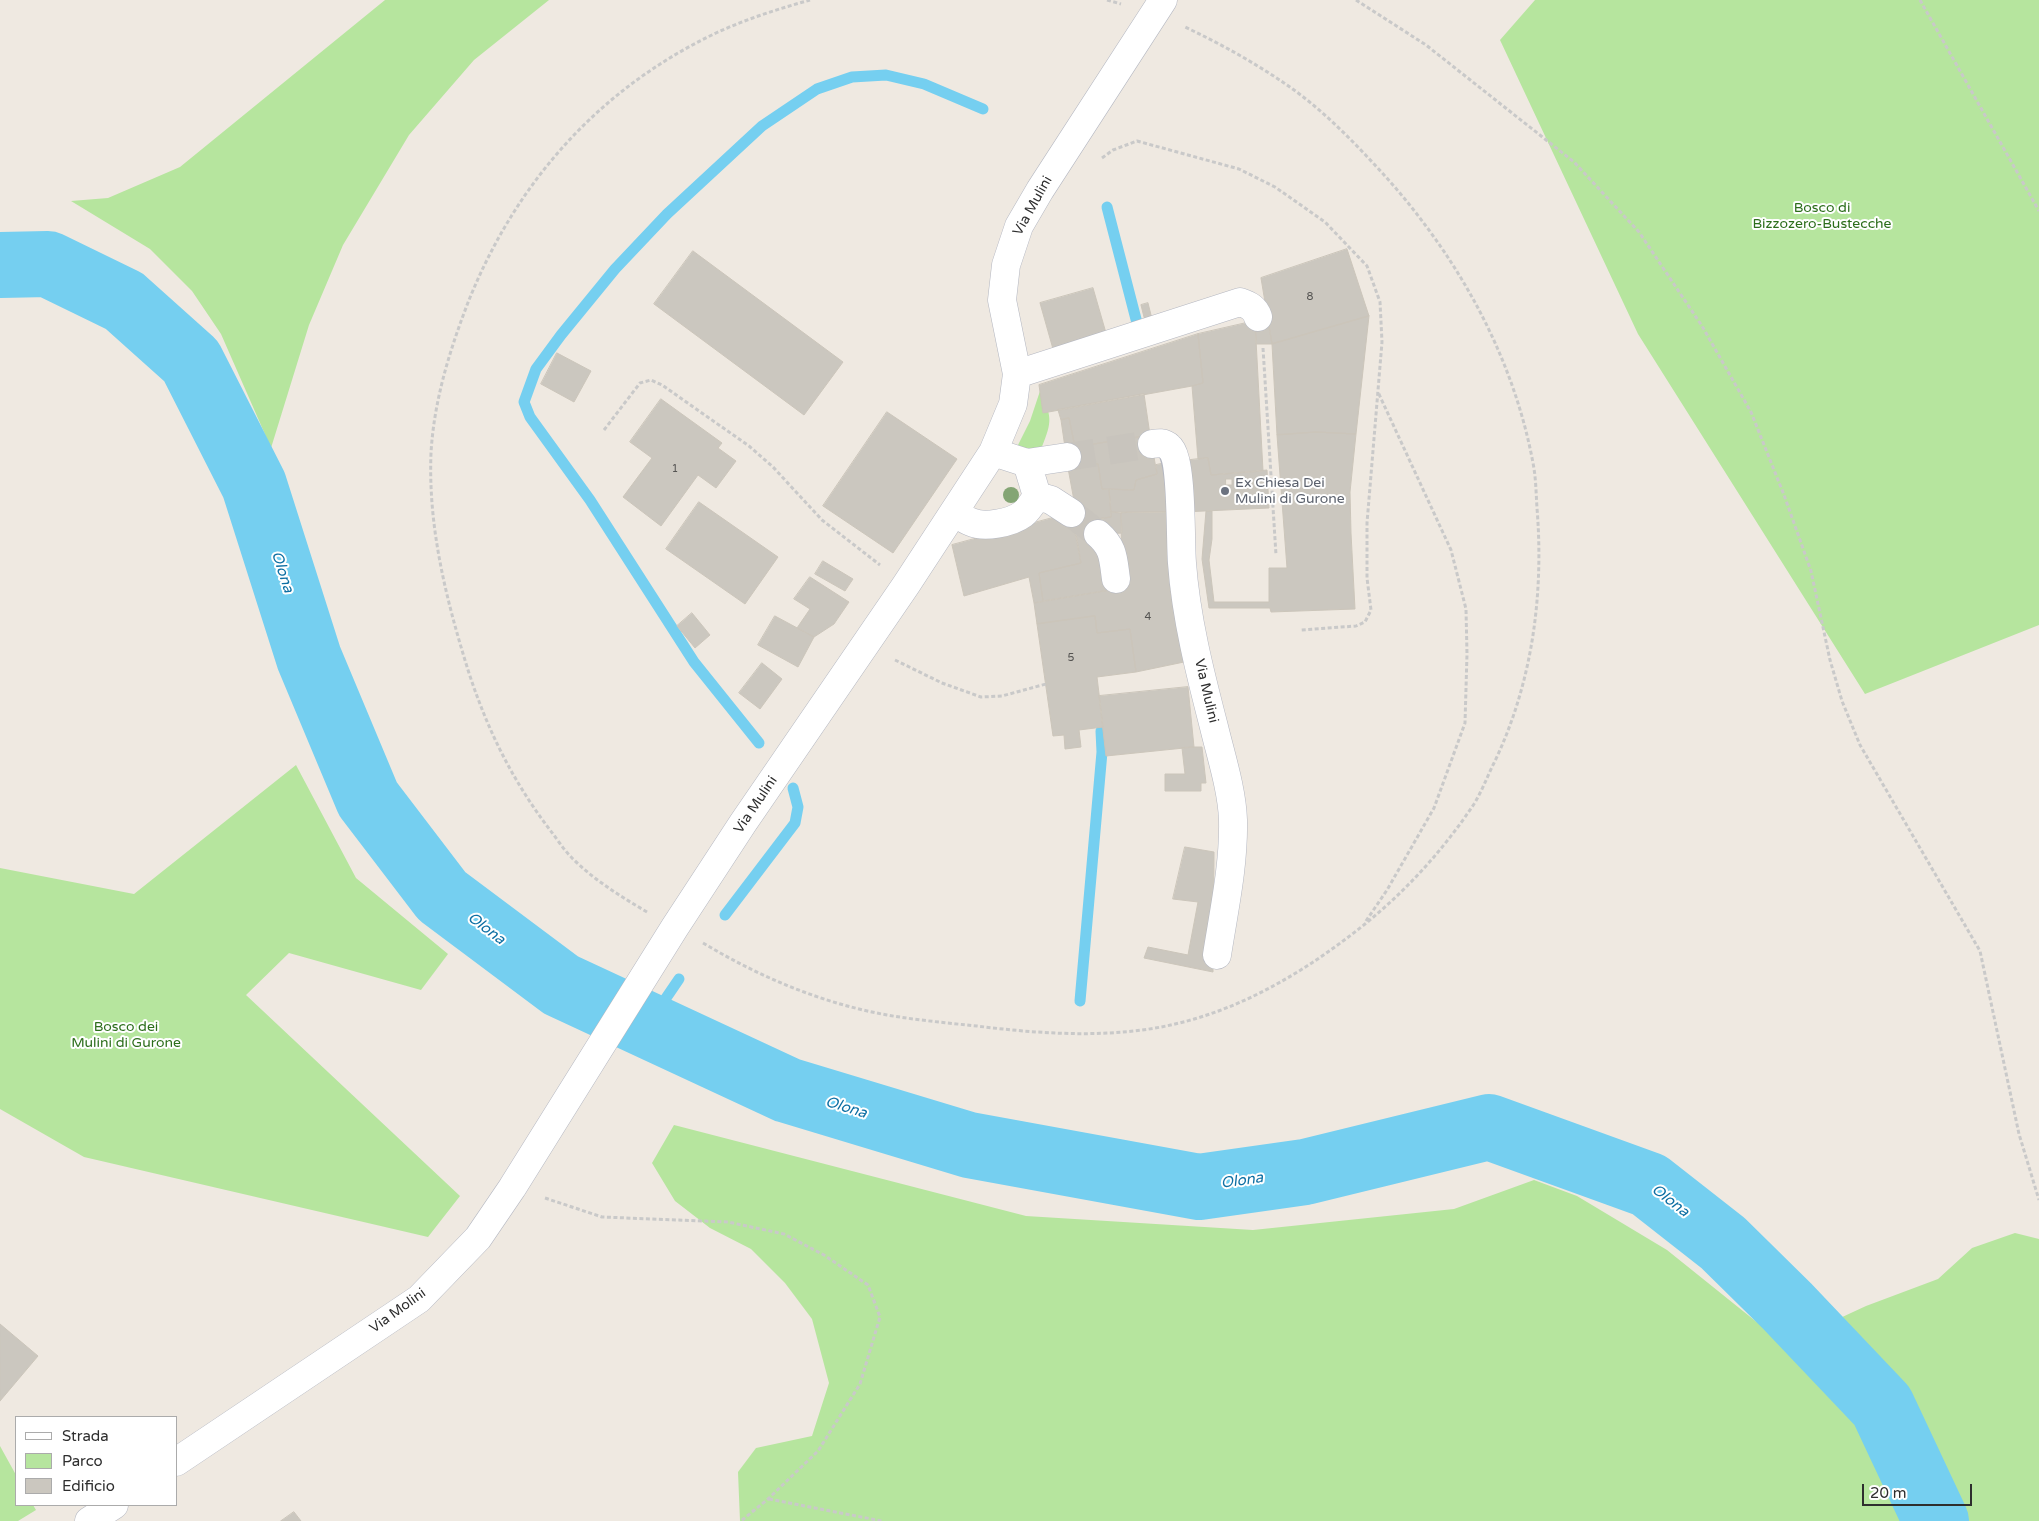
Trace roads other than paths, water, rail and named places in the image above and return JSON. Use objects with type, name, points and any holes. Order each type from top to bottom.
[{"type":"street","name":"Via Mulini","points":[[565,1104],[675,927],[743,823],[865,646],[993,452],[1012,404],[1017,374],[1002,300],[1006,265],[1019,226],[1040,190],[1159,7]]},
{"type":"street","points":[[1017,374],[1240,302],[1250,305],[1256,311],[1258,317]]},
{"type":"street","name":"Via Mulini","points":[[1152,444],[1162,443],[1170,447],[1175,456],[1178,475],[1182,564],[1189,617],[1225,770],[1233,817],[1233,858],[1218,955]]},
{"type":"street","points":[[993,452],[1027,463],[1066,457]]},
{"type":"street","points":[[1027,463],[1037,496]]},
{"type":"street","points":[[954,512],[979,525],[1013,520],[1022,515],[1037,496]]},
{"type":"street","points":[[1037,496],[1051,500],[1071,513]]},
{"type":"street","points":[[1098,534],[1108,542],[1112,550],[1116,579]]},
{"type":"street","name":"Via Molini","points":[[178,1461],[419,1298],[478,1238],[565,1104]]},
{"type":"street","points":[[89,1521],[112,1506]]},
{"type":"waterway","points":[[759,743],[694,662],[590,500],[530,417],[524,402],[536,369],[615,269],[667,214],[762,126],[817,89],[852,77],[886,75],[924,84],[983,109]]},
{"type":"waterway","points":[[1107,207],[1137,323]]},
{"type":"waterway","name":"Olona","points":[[0,265],[48,264],[124,301],[191,361],[254,485],[309,658],[368,799],[442,896],[561,985],[787,1090],[969,1145],[1199,1187],[1305,1172],[1489,1127],[1649,1185],[1723,1243],[1787,1306],[1882,1406],[1936,1521]]},
{"type":"waterway","points":[[1080,1001],[1102,752],[1101,731]]},
{"type":"waterway","points":[[725,915],[795,823],[798,807],[793,788]]},
{"type":"waterway","points":[[647,1026],[679,979]]},
{"type":"tunnel","points":[[1067,457],[1152,444]]},
{"type":"tunnel","points":[[1071,513],[1098,534]]},
{"type":"place","name":"Ex Chiesa Dei Mulini di Gurone","points":[[1225,491]]},
{"type":"park label","name":"Bosco di Bizzozero-Bustecche","points":[[1822,216]]},
{"type":"park label","name":"Bosco dei Mulini di Gurone","points":[[126,1036]]}]
